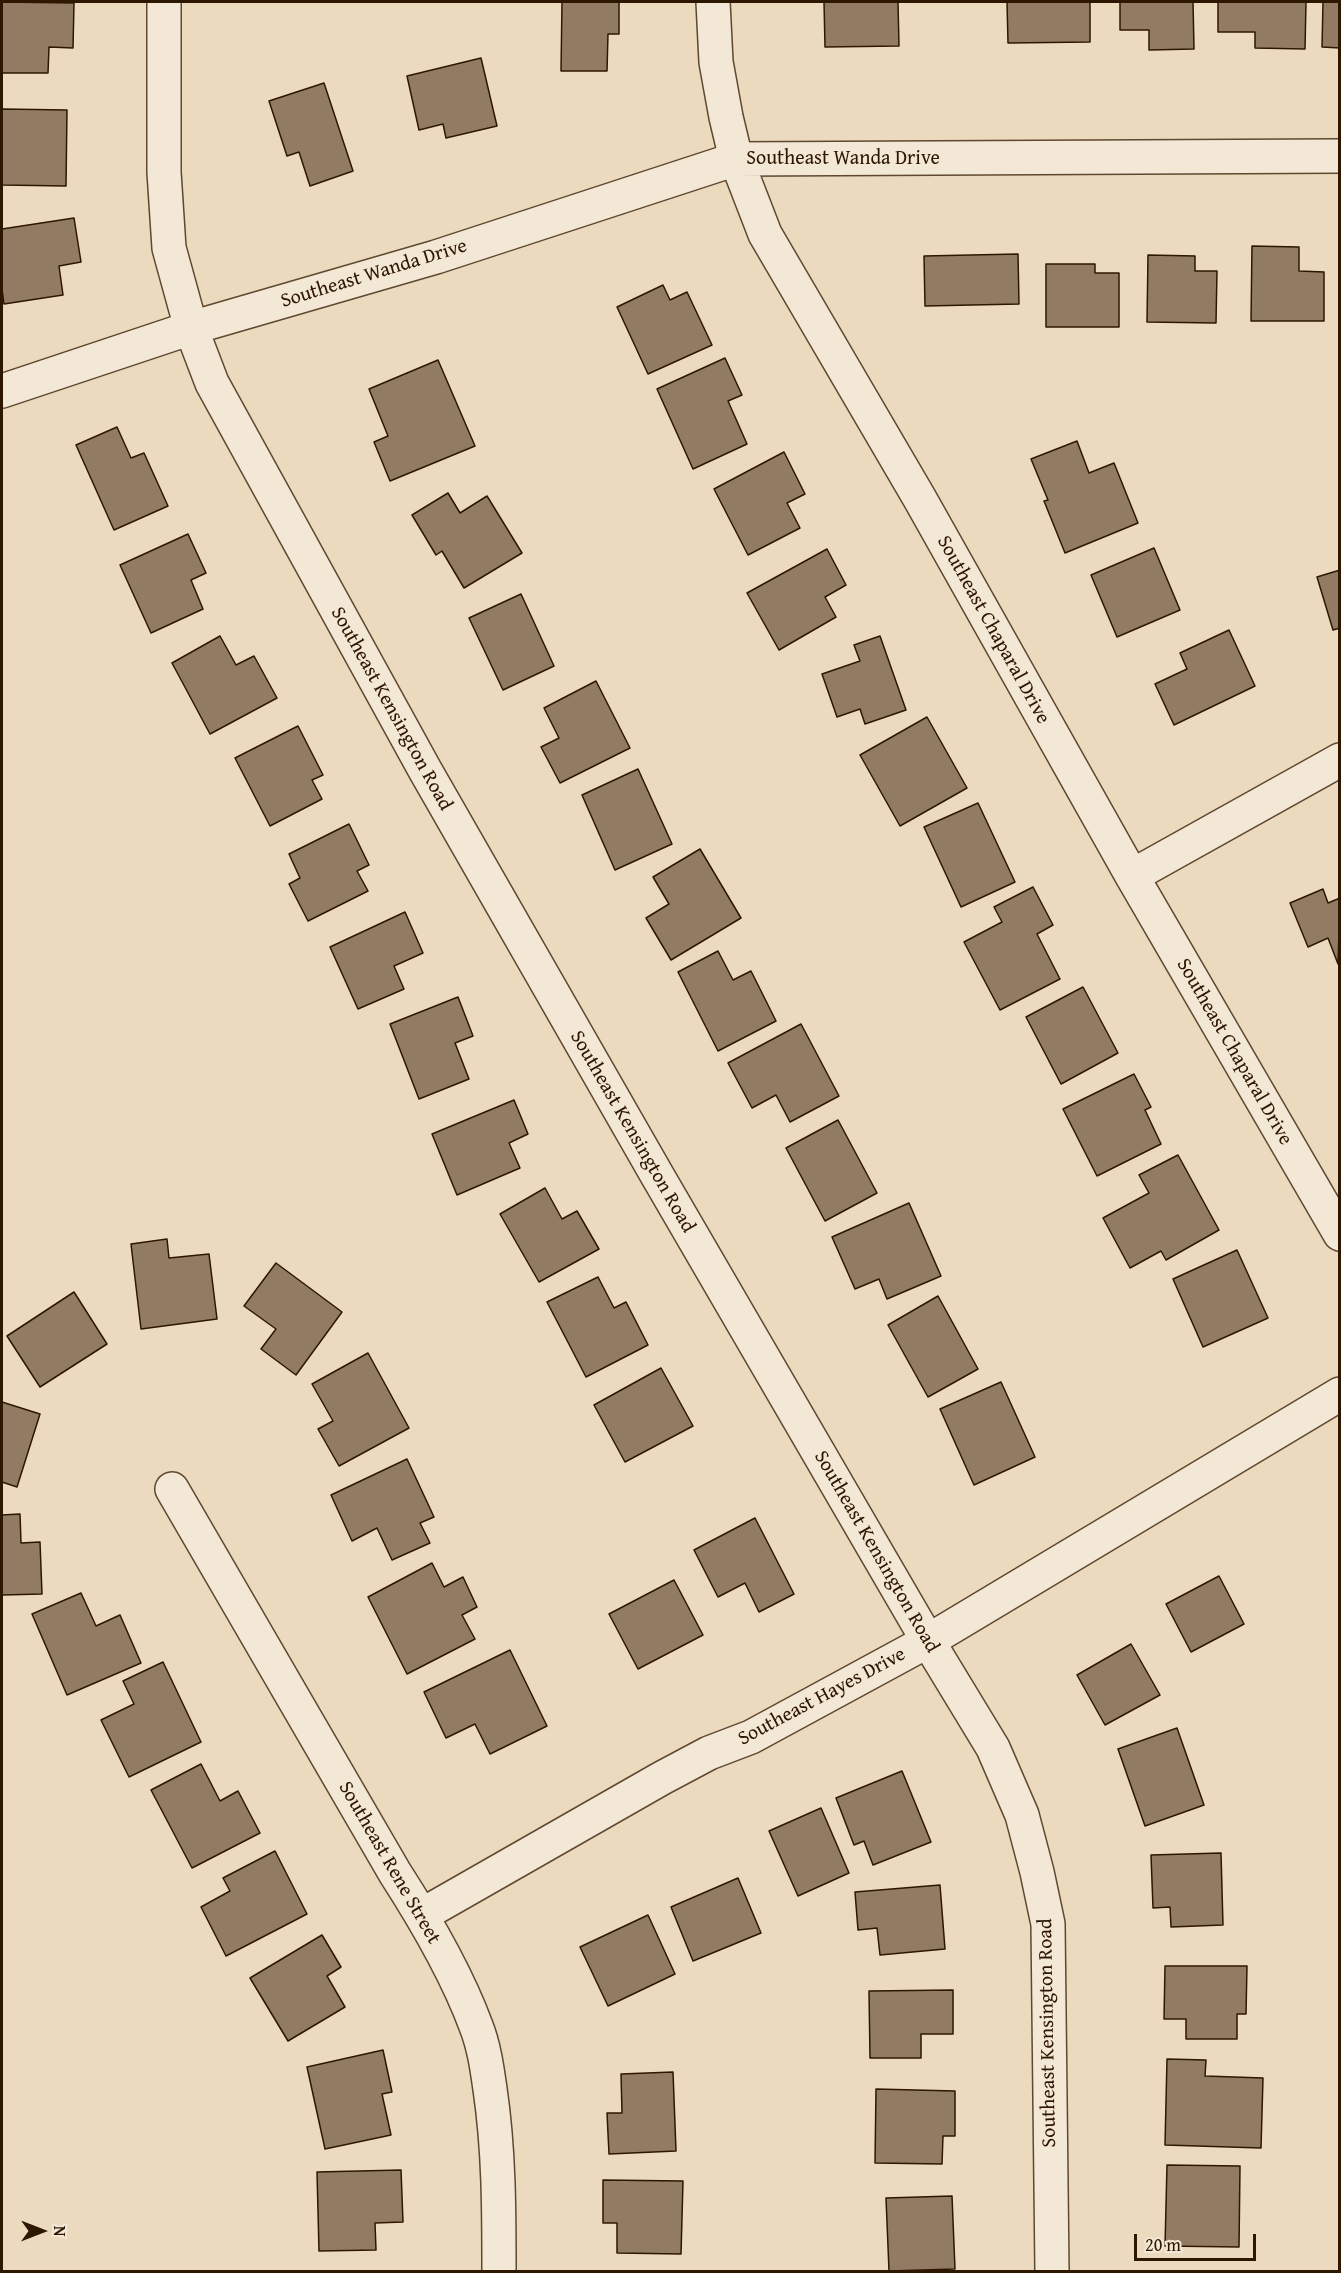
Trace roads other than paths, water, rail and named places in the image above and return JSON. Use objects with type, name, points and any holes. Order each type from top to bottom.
[{"type":"street","name":"Southeast Kensington Road","points":[[164,2],[164,172],[169,248],[191,328],[212,383],[425,770],[928,1641],[993,1748],[1018,1806],[1038,1872],[1048,1924],[1052,2271]]},
{"type":"street","name":"Southeast Chaparal Drive","points":[[713,2],[716,63],[726,117],[736,159],[765,234],[920,499],[1132,876],[1340,1234]]},
{"type":"street","name":"Southeast Wanda Drive","points":[[2,391],[191,328],[436,257],[736,159],[1340,156]]},
{"type":"street","points":[[1132,876],[1340,760]]},
{"type":"street","name":"Southeast Hayes Drive","points":[[422,1915],[663,1778],[709,1754],[751,1737],[928,1641],[1340,1394]]},
{"type":"street","name":"Southeast Rene Street","points":[[172,1489],[394,1873],[422,1915],[477,2027],[488,2071],[495,2120],[500,2177],[499,2271]]}]
